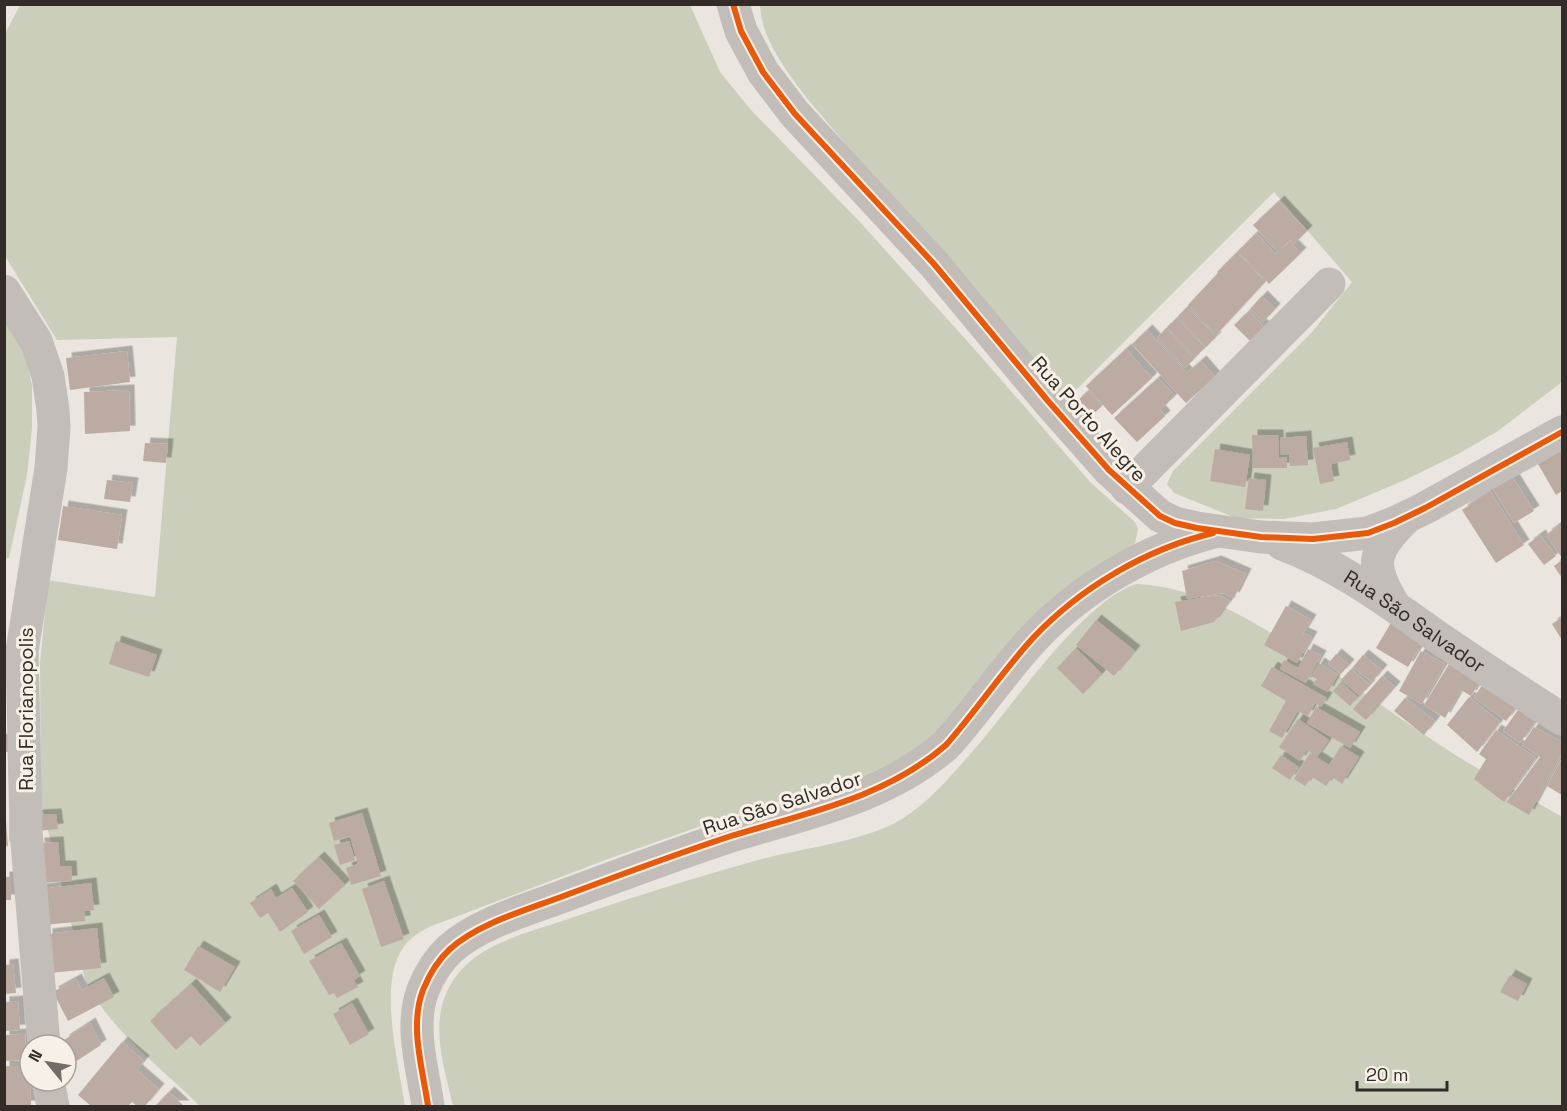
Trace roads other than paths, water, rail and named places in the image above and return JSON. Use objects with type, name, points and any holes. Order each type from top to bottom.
[{"type":"street","name":"Rua Porto Alegre","points":[[733,4],[751,52],[777,93],[934,264],[1048,401],[1127,488],[1155,513],[1175,523],[1216,532],[1261,537],[1313,540],[1368,533],[1407,517],[1563,432]]},
{"type":"street","points":[[1127,488],[1329,284]]},
{"type":"street","name":"Rua Florianopolis","points":[[4,291],[36,341],[48,376],[54,427],[51,468],[24,632],[22,682],[26,831],[43,1033]]},
{"type":"street","points":[[1140,561],[1148,553],[1156,537],[1155,513]]},
{"type":"street","name":"Rua Porto Alegre","points":[[1395,607],[1379,579],[1378,559],[1385,540],[1407,517]]},
{"type":"street","name":"Rua São Salvador","points":[[428,1107],[419,1040],[419,1003],[430,975],[450,948],[478,930],[625,872],[836,805],[890,784],[912,771],[946,745],[1015,660],[1061,612],[1102,582],[1140,561],[1177,544],[1216,532]]},
{"type":"street","name":"Rua São Salvador","points":[[1261,537],[1328,564],[1563,719]]}]
